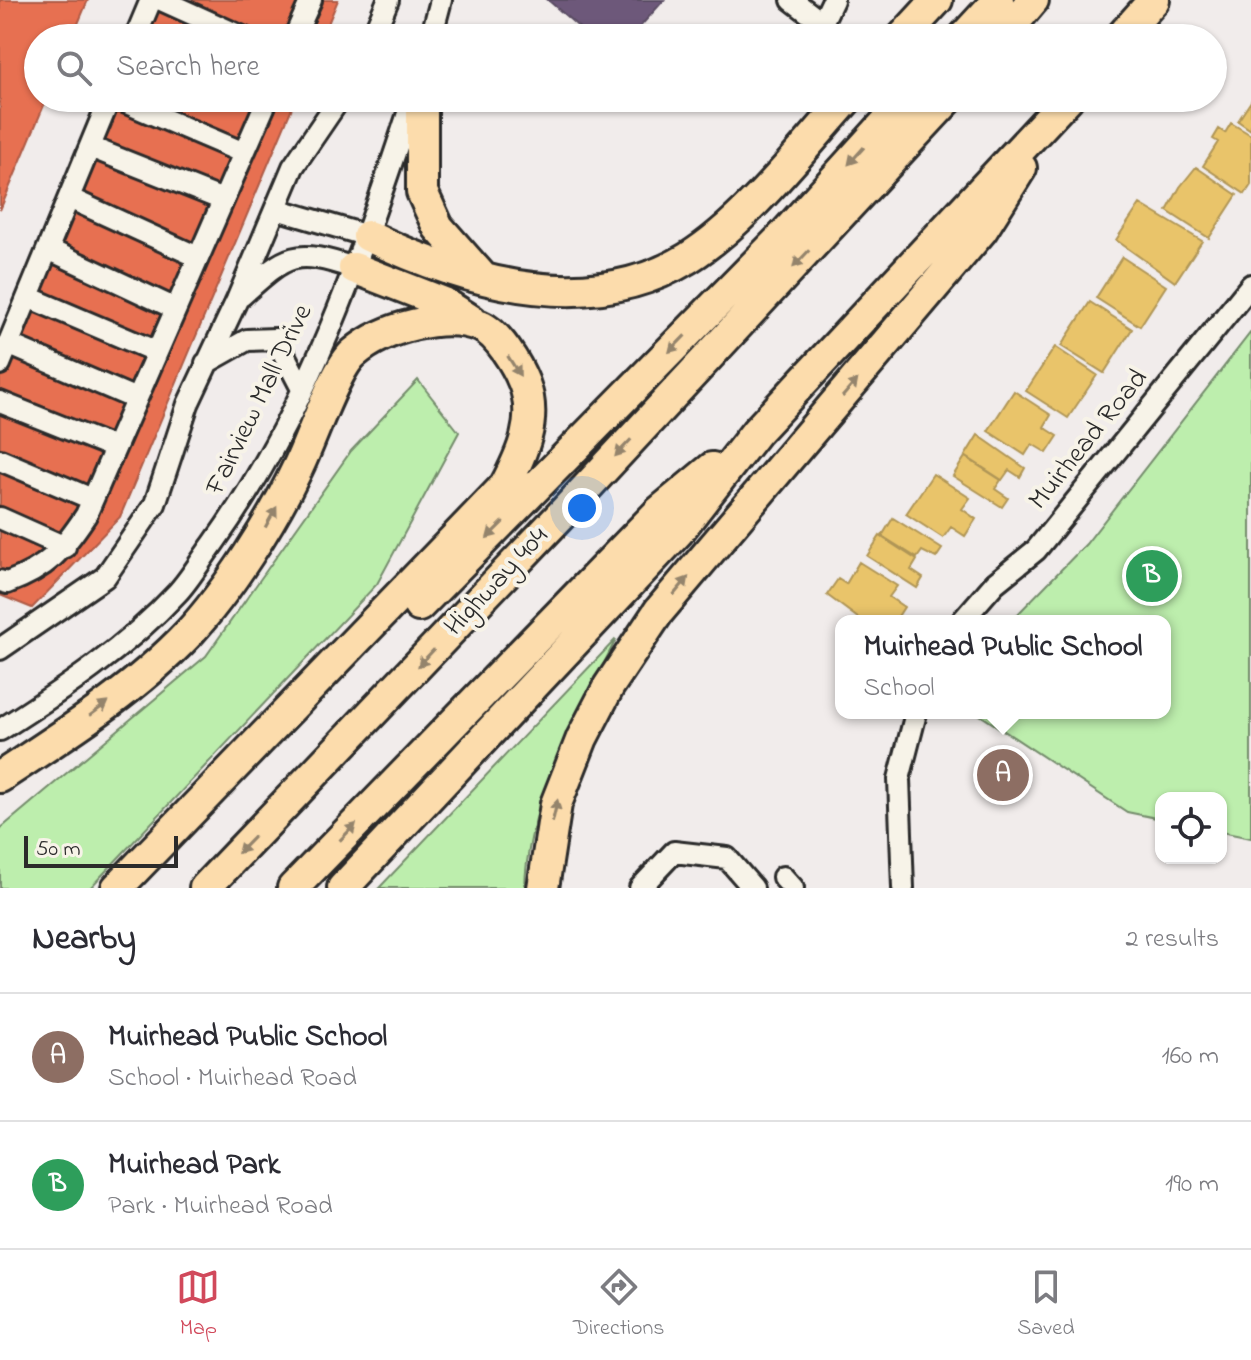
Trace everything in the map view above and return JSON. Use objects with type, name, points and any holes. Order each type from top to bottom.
[{"type":"highway","points":[[915,24],[937,0]]},
{"type":"highway","points":[[976,24],[998,0]]},
{"type":"highway","points":[[1013,24],[1033,0]]},
{"type":"highway","points":[[1133,24],[1154,0]]},
{"type":"highway","points":[[422,112],[422,192],[438,227],[485,279]]},
{"type":"highway","points":[[368,236],[425,263],[485,279],[554,291],[624,284],[688,258],[748,207],[835,112]]},
{"type":"highway","points":[[139,888],[771,248],[895,112]]},
{"type":"highway","name":"Highway 404","points":[[205,888],[550,526],[936,112]]},
{"type":"highway","points":[[343,888],[678,532],[756,432],[1055,112]]},
{"type":"highway","points":[[543,888],[556,804],[582,738],[609,686],[659,611],[982,230],[1058,112]]},
{"type":"highway","points":[[117,888],[505,486],[526,445],[529,407],[524,382],[496,338],[444,303],[354,268]]},
{"type":"highway","points":[[0,777],[133,684],[189,633],[258,540],[298,469],[352,354],[390,331],[425,321],[479,326]]},
{"type":"highway","points":[[293,888],[660,511],[756,432]]},
{"type":"street","points":[[141,24],[151,0]]},
{"type":"street","points":[[161,0],[214,24]]},
{"type":"street","points":[[378,24],[388,0]]},
{"type":"street","points":[[435,24],[441,0]]},
{"type":"street","points":[[792,0],[822,23],[833,0]]},
{"type":"street","points":[[298,24],[305,2]]},
{"type":"street","points":[[0,364],[106,112]]},
{"type":"street","points":[[146,112],[244,153]]},
{"type":"street","points":[[0,581],[7,583],[38,572],[65,547],[92,499],[244,153],[256,112]]},
{"type":"street","points":[[0,649],[105,577],[155,504],[188,404],[237,300],[293,167],[330,112]]},
{"type":"street","name":"Fairview Mall Drive","points":[[0,730],[84,677],[178,592],[246,499],[302,389],[368,236],[408,112]]},
{"type":"street","points":[[90,147],[223,200]]},
{"type":"street","points":[[69,198],[198,257]]},
{"type":"street","points":[[276,209],[368,236]]},
{"type":"street","points":[[48,249],[176,309]]},
{"type":"street","points":[[237,300],[275,265],[300,255],[354,268]]},
{"type":"street","name":"Muirhead Road","points":[[967,615],[995,583],[1036,550],[1251,285]]},
{"type":"street","points":[[28,297],[157,352]]},
{"type":"street","points":[[206,363],[247,340],[276,339],[302,389]]},
{"type":"street","points":[[8,344],[136,399]]},
{"type":"street","points":[[0,402],[115,448]]},
{"type":"street","points":[[0,460],[92,499]]},
{"type":"street","points":[[0,518],[65,547]]},
{"type":"street","points":[[903,888],[899,779],[914,719]]},
{"type":"street","points":[[640,888],[674,852],[727,858],[753,888]]},
{"type":"green space","points":[[1251,332],[1251,838],[1227,833],[1227,792],[1155,792],[1155,818],[1127,812],[986,719],[1171,719],[1171,615],[1017,615],[1086,544]]},
{"type":"green space","points":[[418,380],[459,432],[377,584],[90,888],[0,888],[0,829],[206,656],[351,451]]},
{"type":"green space","points":[[616,639],[571,729],[545,791],[528,855],[525,888],[379,888]]},
{"type":"building: Homes","points":[[1251,101],[1251,130],[1238,121]]},
{"type":"building: Homes","points":[[1231,123],[1251,135],[1251,185],[1245,194],[1203,166],[1218,142],[1213,139],[1219,129],[1225,133]]},
{"type":"building: Homes","points":[[1196,167],[1237,195],[1209,238],[1167,211]]},
{"type":"building: Homes","points":[[1140,204],[1202,241],[1175,282],[1116,240]]},
{"type":"building: Homes","points":[[1122,257],[1166,286],[1140,326],[1096,298]]},
{"type":"building: Homes","points":[[1090,302],[1132,329],[1104,373],[1061,346]]},
{"type":"building: Homes","points":[[1055,347],[1097,375],[1068,418],[1026,391]]},
{"type":"building: Homes","points":[[1014,391],[1051,415],[1044,427],[1058,436],[1047,453],[1032,444],[1025,455],[988,431]]},
{"type":"building: Homes","points":[[978,435],[1025,468],[1020,477],[1009,470],[1002,480],[965,456]]},
{"type":"building: Homes","points":[[965,457],[1001,480],[995,489],[1008,498],[1002,507],[953,476]]},
{"type":"building: Homes","points":[[933,474],[970,498],[962,509],[976,519],[965,536],[951,527],[943,538],[906,514]]},
{"type":"building: Homes","points":[[893,518],[942,549],[936,558],[922,551],[917,558],[882,536]]},
{"type":"building: Homes","points":[[880,536],[917,560],[911,570],[923,578],[917,588],[867,556]]},
{"type":"building: Homes","points":[[859,562],[897,586],[889,597],[904,607],[899,615],[854,615],[827,595],[838,579],[846,584]]},
{"type":"building: Shops","points":[[0,0],[88,0],[78,24],[24,24],[24,112],[41,112],[0,210]]},
{"type":"building: Shops","points":[[142,0],[338,0],[328,24],[133,24]]},
{"type":"building: Shops","points":[[100,112],[290,112],[120,517],[32,608],[0,595],[0,378]]},
{"type":"building: Offices","points":[[548,0],[664,0],[643,24],[575,24]]},
{"type":"place","name":"Muirhead Park","points":[[1152,576]]},
{"type":"place","name":"Muirhead Public School","points":[[1003,775]]}]
